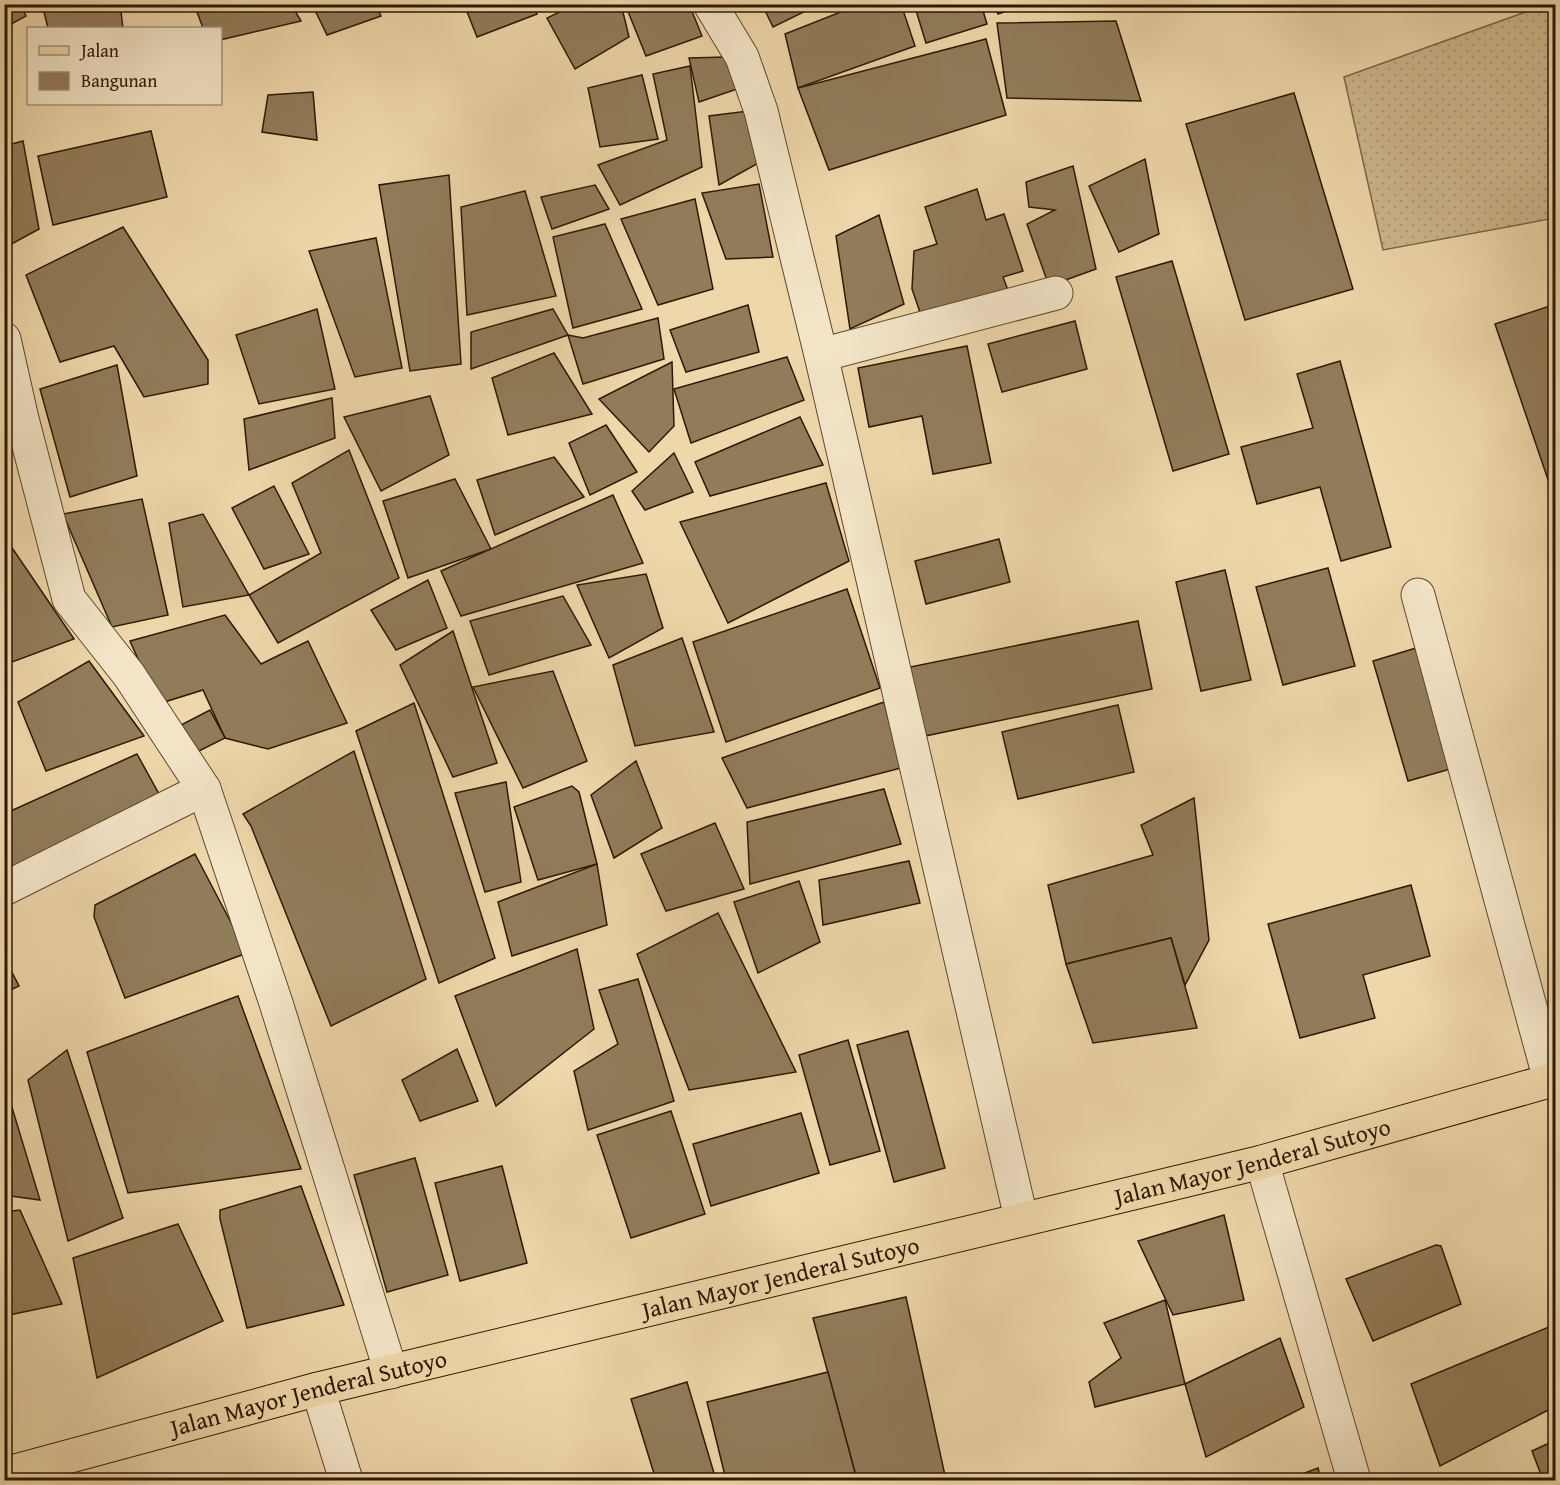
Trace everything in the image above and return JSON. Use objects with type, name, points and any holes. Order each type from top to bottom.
[{"type":"main road","name":"Jalan Mayor Jenderal Sutoyo","points":[[4,1474],[318,1389],[1021,1218],[1262,1162],[1553,1079]]},
{"type":"street","points":[[710,4],[742,57],[760,111],[821,355],[1021,1218]]},
{"type":"street","points":[[821,355],[1056,293]]},
{"type":"street","points":[[4,339],[69,599],[129,675],[204,789],[276,1003],[391,1372]]},
{"type":"street","points":[[1419,595],[1553,1079]]},
{"type":"street","points":[[4,889],[204,789]]},
{"type":"street","points":[[1262,1162],[1354,1480]]},
{"type":"street","points":[[318,1389],[345,1480]]},
{"type":"shaded area","points":[[1548,4],[1556,5],[1555,218],[1383,250],[1344,77]]},
{"type":"building","points":[[4,4],[20,4],[26,16],[4,28]]},
{"type":"building","points":[[51,4],[120,4],[123,27],[48,27],[43,8]]},
{"type":"building","points":[[194,4],[291,4],[301,21],[222,40],[222,27],[203,27]]},
{"type":"building","points":[[312,4],[376,4],[381,16],[327,35]]},
{"type":"building","points":[[464,4],[533,4],[537,14],[477,37]]},
{"type":"building","points":[[576,4],[621,4],[629,37],[575,69],[547,18]]},
{"type":"building","points":[[625,4],[689,4],[702,36],[646,56]]},
{"type":"building","points":[[762,4],[810,4],[812,8],[773,27]]},
{"type":"building","points":[[861,4],[901,4],[915,46],[798,88],[785,34]]},
{"type":"building","points":[[914,4],[981,4],[987,24],[926,43]]},
{"type":"building","points":[[994,4],[1027,4],[998,14]]},
{"type":"building","points":[[1116,21],[1141,101],[1007,98],[997,23]]},
{"type":"building","points":[[986,39],[1006,115],[829,170],[798,88]]},
{"type":"building","points":[[726,57],[737,89],[699,102],[689,58]]},
{"type":"building","points":[[690,66],[702,167],[620,205],[598,165],[667,140],[653,74]]},
{"type":"building","points":[[642,75],[658,139],[600,147],[588,88]]},
{"type":"building","points":[[313,92],[317,140],[262,132],[268,95]]},
{"type":"building","points":[[1294,93],[1353,289],[1245,320],[1186,124]]},
{"type":"building","points":[[748,111],[764,160],[719,185],[709,116]]},
{"type":"building","points":[[151,131],[167,197],[53,225],[38,156]]},
{"type":"building","points":[[23,141],[39,229],[6,247],[4,146]]},
{"type":"building","points":[[1145,159],[1159,234],[1119,252],[1089,186]]},
{"type":"building","points":[[1073,166],[1096,269],[1049,286],[1027,224],[1055,210],[1029,207],[1026,182]]},
{"type":"building","points":[[449,175],[461,364],[410,371],[379,185]]},
{"type":"building","points":[[759,184],[773,257],[726,259],[702,193]]},
{"type":"building","points":[[595,185],[609,209],[552,229],[541,197]]},
{"type":"building","points":[[977,189],[986,220],[1004,214],[1023,271],[1003,277],[1009,293],[923,321],[912,289],[914,251],[937,244],[925,207]]},
{"type":"building","points":[[525,191],[556,296],[467,315],[461,207]]},
{"type":"building","points":[[695,199],[713,289],[658,305],[621,219]]},
{"type":"building","points":[[879,215],[904,304],[850,329],[836,236]]},
{"type":"building","points":[[605,224],[642,309],[573,328],[553,237]]},
{"type":"building","points":[[123,227],[208,360],[208,384],[144,397],[114,346],[60,362],[26,275]]},
{"type":"building","points":[[376,238],[402,368],[355,377],[309,251]]},
{"type":"building","points":[[1172,261],[1229,454],[1173,471],[1116,277]]},
{"type":"building","points":[[1556,304],[1556,503],[1495,324]]},
{"type":"building","points":[[748,305],[759,352],[686,372],[670,330]]},
{"type":"building","points":[[317,309],[335,389],[259,404],[236,335]]},
{"type":"building","points":[[553,309],[568,335],[471,369],[471,332]]},
{"type":"building","points":[[658,318],[664,359],[583,384],[568,335],[583,338]]},
{"type":"building","points":[[1075,321],[1087,369],[1002,392],[988,344]]},
{"type":"building","points":[[967,346],[991,463],[933,474],[922,416],[869,427],[858,368]]},
{"type":"building","points":[[554,353],[592,414],[508,435],[492,378]]},
{"type":"building","points":[[787,357],[804,400],[691,443],[674,389]]},
{"type":"building","points":[[1340,361],[1391,547],[1341,561],[1320,487],[1257,504],[1241,447],[1313,428],[1297,374]]},
{"type":"building","points":[[672,362],[674,426],[649,452],[599,399]]},
{"type":"building","points":[[117,365],[137,476],[70,497],[40,389]]},
{"type":"building","points":[[430,396],[449,455],[381,491],[344,417]]},
{"type":"building","points":[[332,398],[335,438],[249,470],[244,419]]},
{"type":"building","points":[[800,417],[823,465],[710,496],[695,462]]},
{"type":"building","points":[[606,425],[637,472],[590,495],[569,443]]},
{"type":"building","points":[[349,450],[399,578],[278,643],[249,595],[321,553],[292,483]]},
{"type":"building","points":[[674,453],[693,492],[645,510],[632,491]]},
{"type":"building","points":[[554,457],[584,497],[495,535],[477,480]]},
{"type":"building","points":[[455,479],[491,549],[408,578],[383,501]]},
{"type":"building","points":[[826,483],[849,561],[728,623],[680,522]]},
{"type":"building","points":[[274,486],[309,554],[264,569],[232,508]]},
{"type":"building","points":[[613,495],[643,563],[461,616],[441,571]]},
{"type":"building","points":[[142,499],[168,615],[112,627],[63,514]]},
{"type":"building","points":[[203,514],[249,595],[183,607],[169,523]]},
{"type":"building","points":[[4,536],[74,639],[4,665]]},
{"type":"building","points":[[999,539],[1010,582],[926,604],[915,561]]},
{"type":"building","points":[[1556,553],[1556,576],[1548,555]]},
{"type":"building","points":[[1328,568],[1355,666],[1283,685],[1256,587]]},
{"type":"building","points":[[1225,570],[1251,680],[1201,691],[1176,582]]},
{"type":"building","points":[[646,574],[663,628],[609,658],[577,585]]},
{"type":"building","points":[[428,580],[447,628],[396,650],[371,610]]},
{"type":"building","points":[[847,589],[880,688],[726,742],[693,642]]},
{"type":"building","points":[[563,596],[591,645],[489,675],[470,621]]},
{"type":"building","points":[[225,615],[261,664],[308,641],[347,723],[268,749],[225,738],[203,690],[158,704],[130,641]]},
{"type":"building","points":[[1138,621],[1152,689],[925,736],[910,667]]},
{"type":"building","points":[[453,631],[497,763],[453,777],[400,665]]},
{"type":"building","points":[[682,638],[714,732],[635,746],[613,665]]},
{"type":"building","points":[[1426,645],[1461,766],[1408,781],[1373,661]]},
{"type":"building","points":[[89,661],[144,736],[46,771],[18,702]]},
{"type":"building","points":[[553,671],[587,761],[523,788],[473,687]]},
{"type":"building","points":[[884,702],[901,768],[747,808],[722,758]]},
{"type":"building","points":[[414,703],[495,958],[439,983],[356,731]]},
{"type":"building","points":[[1118,705],[1134,772],[1018,799],[1002,732]]},
{"type":"building","points":[[210,710],[225,738],[193,754],[179,726]]},
{"type":"building","points":[[354,751],[426,979],[331,1026],[251,826],[243,814]]},
{"type":"building","points":[[137,754],[159,794],[4,878],[4,814]]},
{"type":"building","points":[[636,761],[662,828],[614,858],[591,795]]},
{"type":"building","points":[[506,782],[521,882],[485,892],[455,793]]},
{"type":"building","points":[[572,786],[579,792],[597,864],[538,880],[514,807]]},
{"type":"building","points":[[884,789],[901,844],[750,884],[747,822]]},
{"type":"building","points":[[1194,798],[1209,940],[1185,985],[1171,938],[1066,964],[1048,885],[1153,855],[1141,825]]},
{"type":"building","points":[[715,823],[744,889],[666,911],[641,854]]},
{"type":"building","points":[[195,854],[247,953],[125,998],[94,917],[95,905]]},
{"type":"building","points":[[909,861],[920,903],[823,925],[819,880]]},
{"type":"building","points":[[597,864],[607,925],[512,956],[498,902]]},
{"type":"building","points":[[799,881],[820,942],[758,973],[734,902]]},
{"type":"building","points":[[1411,885],[1430,956],[1363,975],[1375,1018],[1300,1038],[1268,924]]},
{"type":"building","points":[[718,913],[796,1072],[689,1090],[637,954]]},
{"type":"building","points":[[1171,938],[1197,1028],[1093,1043],[1066,964]]},
{"type":"building","points":[[577,949],[594,1029],[496,1106],[455,996]]},
{"type":"building","points":[[4,957],[19,986],[4,993]]},
{"type":"building","points":[[638,979],[674,1101],[588,1130],[574,1071],[618,1044],[599,990]]},
{"type":"building","points":[[238,996],[301,1169],[128,1193],[87,1052]]},
{"type":"building","points":[[908,1031],[945,1168],[894,1182],[857,1045]]},
{"type":"building","points":[[848,1040],[880,1151],[830,1165],[799,1055]]},
{"type":"building","points":[[457,1049],[478,1101],[420,1121],[402,1080]]},
{"type":"building","points":[[67,1050],[123,1218],[68,1241],[28,1080]]},
{"type":"building","points":[[4,1081],[40,1200],[4,1195]]},
{"type":"building","points":[[671,1111],[705,1214],[631,1238],[597,1135]]},
{"type":"building","points":[[801,1113],[819,1173],[711,1206],[693,1144]]},
{"type":"building","points":[[415,1158],[448,1275],[387,1292],[354,1175]]},
{"type":"building","points":[[502,1166],[527,1263],[460,1281],[435,1183]]},
{"type":"building","points":[[301,1186],[344,1305],[247,1328],[220,1219],[220,1210]]},
{"type":"building","points":[[20,1210],[62,1304],[4,1316],[4,1212]]},
{"type":"building","points":[[1224,1215],[1244,1300],[1173,1315],[1138,1241]]},
{"type":"building","points":[[178,1224],[223,1321],[97,1378],[73,1258]]},
{"type":"building","points":[[1436,1245],[1441,1246],[1461,1304],[1373,1341],[1346,1279]]},
{"type":"building","points":[[906,1297],[946,1480],[857,1480],[813,1318]]},
{"type":"building","points":[[1165,1300],[1185,1384],[1095,1407],[1089,1382],[1121,1358],[1104,1323]]},
{"type":"building","points":[[1556,1324],[1556,1406],[1440,1466],[1411,1384]]},
{"type":"building","points":[[1280,1338],[1304,1407],[1206,1457],[1185,1384]]},
{"type":"building","points":[[828,1372],[857,1480],[726,1480],[707,1402]]},
{"type":"building","points":[[687,1382],[716,1480],[656,1480],[631,1399]]},
{"type":"building","points":[[1556,1440],[1556,1480],[1543,1480],[1532,1451]]},
{"type":"building","points":[[1318,1468],[1321,1480],[1286,1480]]}]
